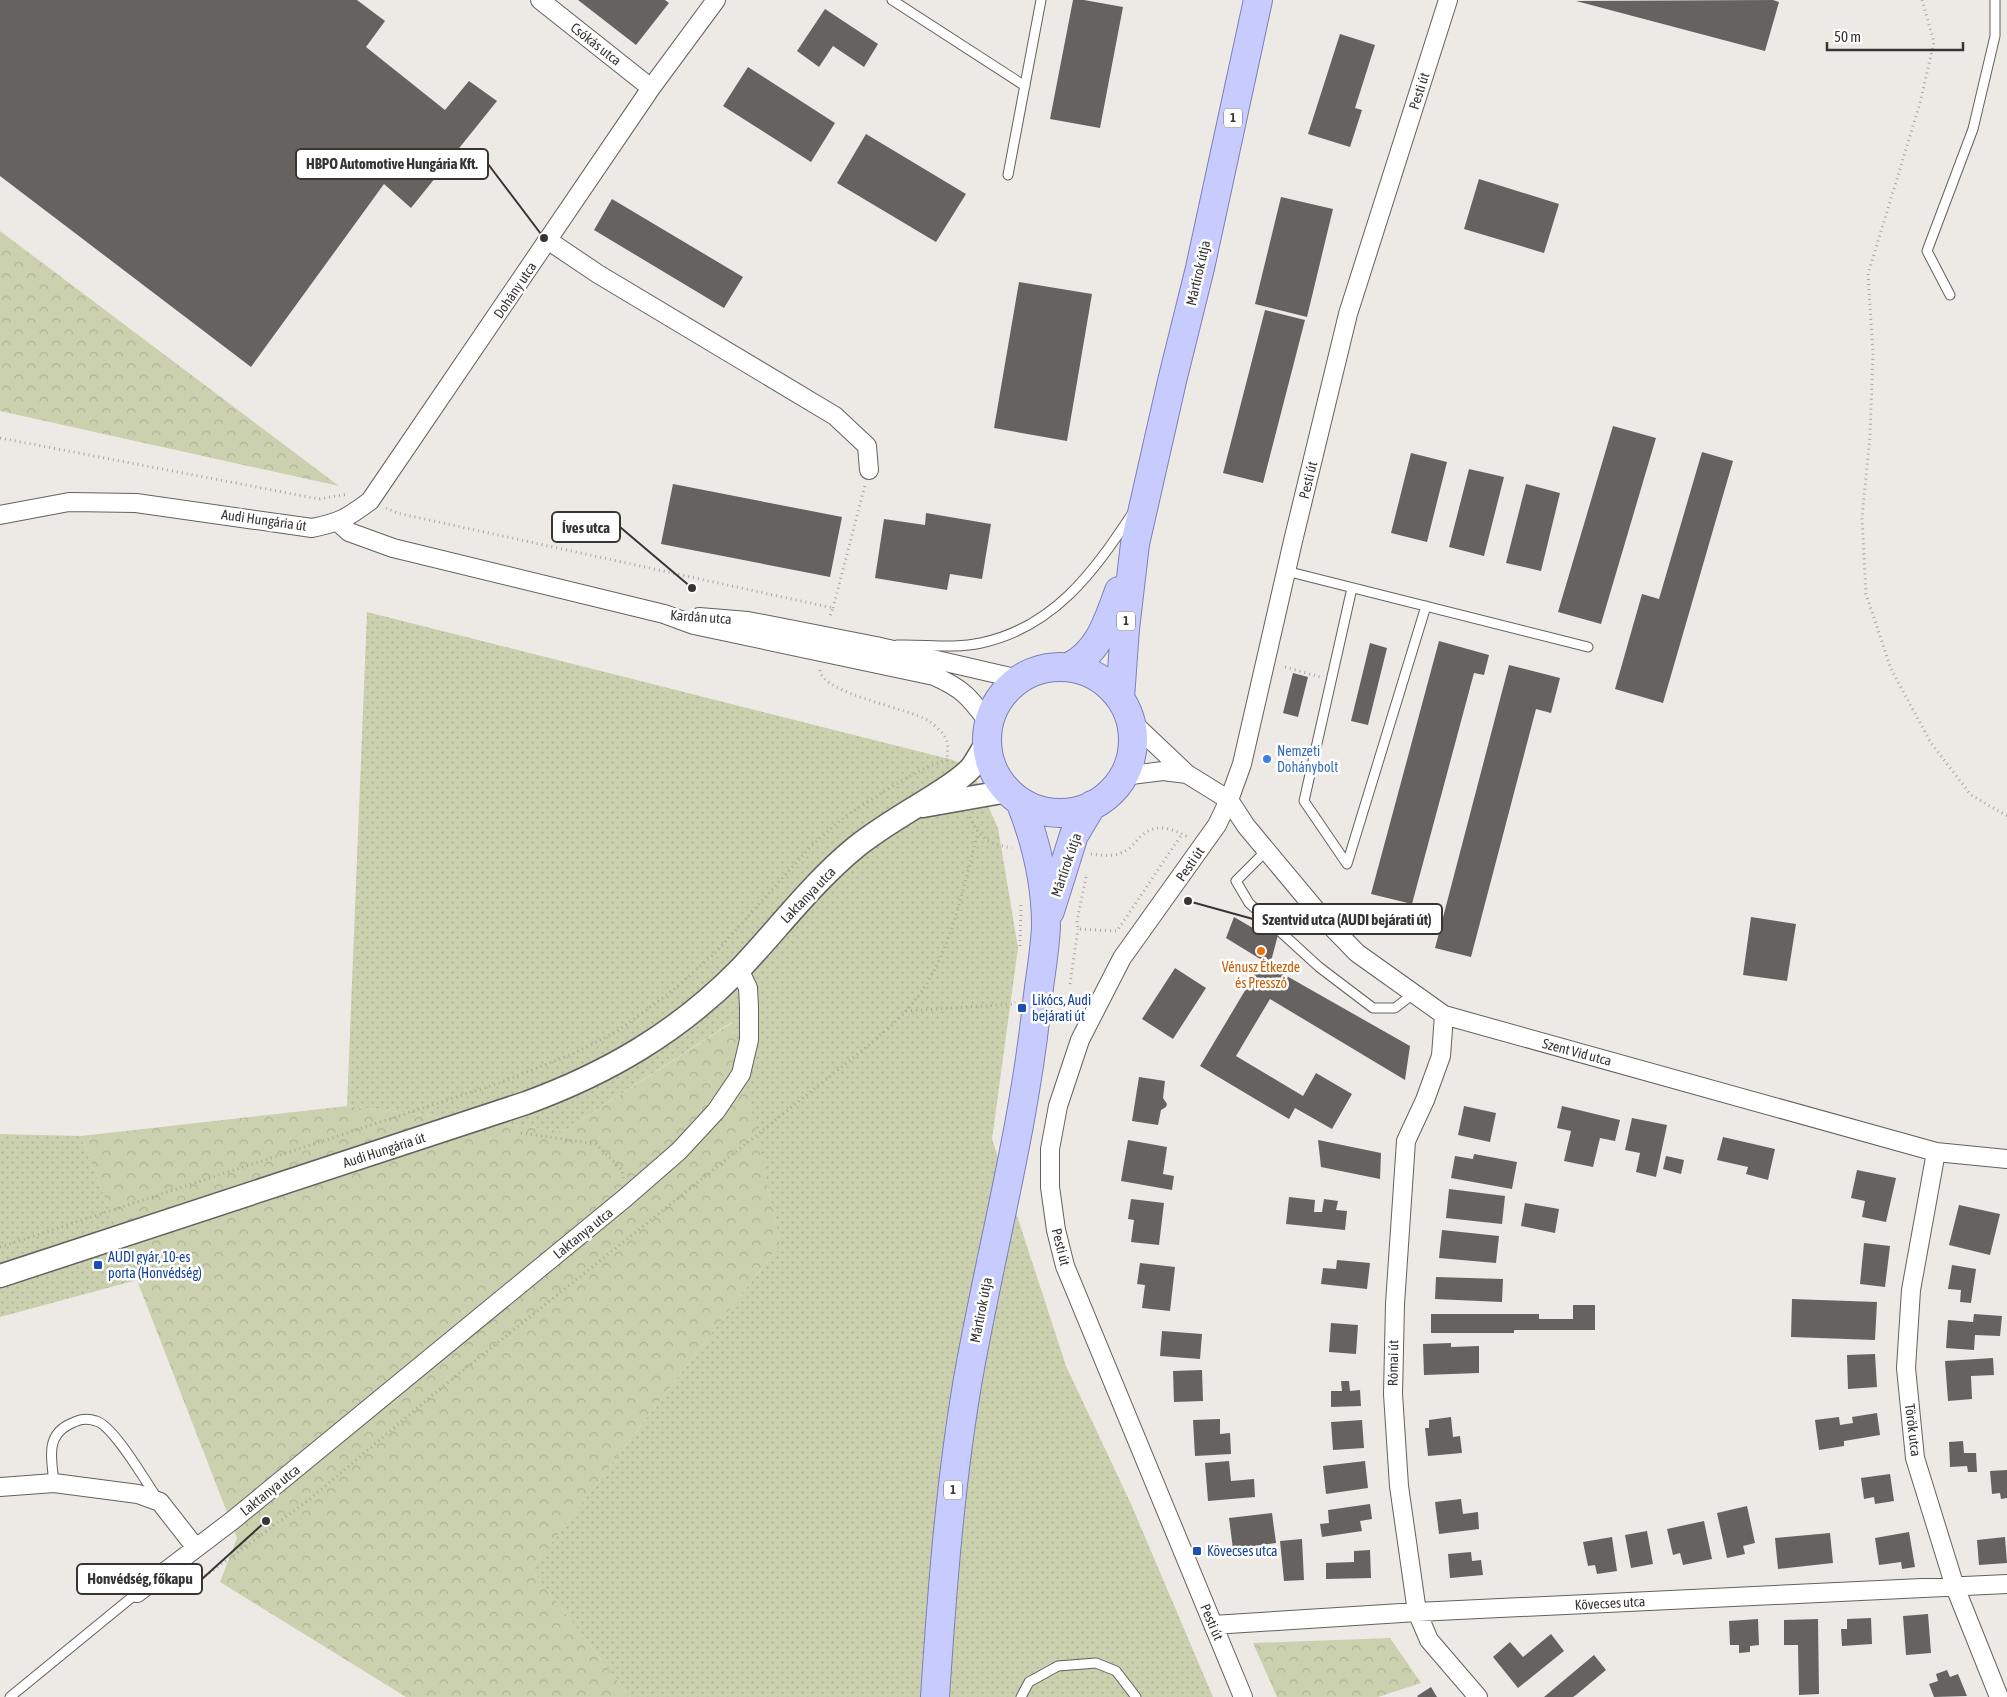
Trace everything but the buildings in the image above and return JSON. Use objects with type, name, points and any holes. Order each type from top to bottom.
[{"type":"main road","name":"Mártírok útja","points":[[1014,796],[1034,808],[1063,813],[1078,810],[1092,805],[1115,788],[1123,776],[1130,759],[1133,740],[1126,710],[1125,628],[1135,544],[1202,260],[1258,0]]},
{"type":"main road","name":"Mártírok útja","points":[[1069,667],[1094,648],[1105,629],[1135,544]]},
{"type":"main road","points":[[988,732],[995,706],[1005,691],[1019,678],[1043,668],[1069,667],[1098,677],[1113,689],[1126,710]]},
{"type":"main road","name":"Mártírok útja","points":[[988,732],[988,753],[995,773],[1014,796],[1037,849],[1046,926]]},
{"type":"main road","name":"Mártírok útja","points":[[935,1697],[946,1552],[966,1390],[1032,1050],[1046,926],[1074,835],[1092,805]]},
{"type":"street","name":"Csókás utca","points":[[540,0],[651,88]]},
{"type":"street","name":"Dohány utca","points":[[338,522],[370,501],[651,88],[716,0]]},
{"type":"street","name":"Pesti út","points":[[1242,1697],[1065,1266],[1056,1230],[1050,1187],[1050,1149],[1058,1106],[1080,1040],[1122,958],[1203,846],[1230,800],[1242,764],[1348,314],[1448,0]]},
{"type":"street","points":[[548,241],[598,274],[835,416],[867,446],[869,470]]},
{"type":"street","name":"Audi Hungária út","points":[[0,515],[69,502],[136,503],[312,528],[338,522]]},
{"type":"street","name":"Kardán utca","points":[[338,522],[349,532],[393,548],[664,614],[748,621],[941,679],[968,695],[988,732]]},
{"type":"street","name":"Kardán utca","points":[[822,644],[876,646],[1019,678]]},
{"type":"street","points":[[1126,710],[1187,774],[1230,800]]},
{"type":"street","name":"Laktanya utca","points":[[959,790],[988,732]]},
{"type":"street","points":[[1123,776],[1163,771],[1187,774]]},
{"type":"street","name":"Laktanya utca","points":[[137,1593],[233,1520],[625,1198],[679,1151],[716,1111],[741,1074],[749,1040],[749,1007],[748,988],[739,969],[820,882],[855,848],[882,828],[915,808],[959,790],[1014,796]]},
{"type":"street","name":"Szent Vid utca","points":[[1230,800],[1246,826],[1321,916],[1357,953],[1444,1015],[1936,1152],[2007,1159]]},
{"type":"street","name":"Audi Hungária út","points":[[0,1276],[562,1090],[607,1069],[648,1045],[691,1012],[739,969]]},
{"type":"street","name":"Római út","points":[[1444,1015],[1441,1056],[1425,1100],[1406,1141],[1395,1304],[1393,1394],[1399,1486],[1417,1612],[1429,1640],[1478,1697]]},
{"type":"street","name":"Török utca","points":[[1936,1152],[1911,1290],[1906,1368],[1915,1458],[1955,1587],[1999,1697]]},
{"type":"street","points":[[0,1486],[54,1483],[138,1494],[160,1502],[196,1548]]},
{"type":"street","name":"Kövecses utca","points":[[1212,1625],[1417,1612],[2007,1584]]},
{"type":"lane","points":[[892,0],[1025,86]]},
{"type":"lane","points":[[1008,176],[1041,0]]},
{"type":"lane","points":[[1950,295],[1927,251],[1974,129],[1995,36],[1995,0]]},
{"type":"lane","points":[[876,646],[917,644],[955,646],[980,644],[1018,632],[1047,614],[1071,594],[1103,558],[1147,490]]},
{"type":"lane","points":[[1286,571],[1588,647]]},
{"type":"lane","points":[[1352,588],[1304,801],[1347,864],[1426,606]]},
{"type":"lane","points":[[1267,850],[1236,881],[1249,903],[1320,967],[1373,1008],[1395,1008],[1413,994]]},
{"type":"lane","points":[[54,1483],[50,1447],[59,1429],[80,1418],[98,1421],[113,1433],[160,1502]]},
{"type":"lane","points":[[10,1697],[137,1593]]},
{"type":"lane","points":[[1021,1697],[1029,1682],[1058,1666],[1096,1663],[1116,1671],[1136,1697]]},
{"type":"path","points":[[1922,0],[1934,42],[1920,102],[1868,274],[1873,353],[1870,436],[1862,518],[1866,594],[1891,669],[1931,743],[1971,795],[2007,816]]},
{"type":"path","points":[[0,438],[319,499],[355,493],[397,513],[833,608]]},
{"type":"path","points":[[869,470],[822,644],[821,675],[826,681],[860,696],[928,720],[943,734],[949,749],[947,760],[978,833],[997,845],[1037,849]]},
{"type":"path","points":[[1285,667],[1331,680]]},
{"type":"path","points":[[0,1246],[499,1083],[570,1055],[616,1032],[671,992],[716,952],[812,845],[847,815],[891,787],[947,760]]},
{"type":"path","points":[[1068,852],[1109,856],[1121,853],[1130,848],[1152,829],[1163,827],[1174,829],[1203,846]]},
{"type":"path","points":[[190,1588],[310,1499],[442,1387],[869,1045],[906,1012],[936,968],[948,942],[978,833]]},
{"type":"path","points":[[1078,929],[1117,931],[1182,834]]},
{"type":"path","points":[[1070,984],[1078,929],[1077,922],[1087,874]]},
{"type":"path","points":[[1019,954],[1021,897]]},
{"type":"path","points":[[906,1012],[1014,1004],[1015,994]]},
{"type":"path","points":[[520,1133],[596,1144],[622,1170],[625,1198]]},
{"type":"green space","points":[[0,231],[339,486],[0,411]]},
{"type":"green space","points":[[367,612],[953,760],[971,768],[998,828],[1018,948],[992,1139],[1066,1366],[1131,1504],[1213,1697],[630,1697],[531,1569],[780,1244],[732,1022],[564,1131],[347,1106]]},
{"type":"green space","points":[[733,1022],[780,1244],[531,1569],[630,1697],[406,1697],[220,1582],[237,1538],[81,1136],[347,1106],[564,1131]]},
{"type":"green space","points":[[0,1134],[81,1136],[137,1280],[0,1317]]},
{"type":"green space","points":[[1390,1638],[1421,1683],[1378,1697],[1277,1697],[1253,1643]]},
{"type":"place","name":"HBPO Automotive Hungária Kft.","points":[[544,238]]},
{"type":"place","name":"Íves utca","points":[[692,588]]},
{"type":"place","name":"Nemzeti Dohánybolt","points":[[1267,759]]},
{"type":"place","name":"Szentvid utca (AUDI bejárati út)","points":[[1188,901]]},
{"type":"place","name":"Vénusz Étkezde és Presszó","points":[[1261,951]]},
{"type":"place","name":"Likócs, Audi bejárati út","points":[[1022,1008]]},
{"type":"place","name":"AUDI gyár, 10-es porta (Honvédség)","points":[[98,1265]]},
{"type":"place","name":"Honvédség, főkapu","points":[[266,1521]]},
{"type":"place","name":"Kövecses utca","points":[[1197,1551]]}]
